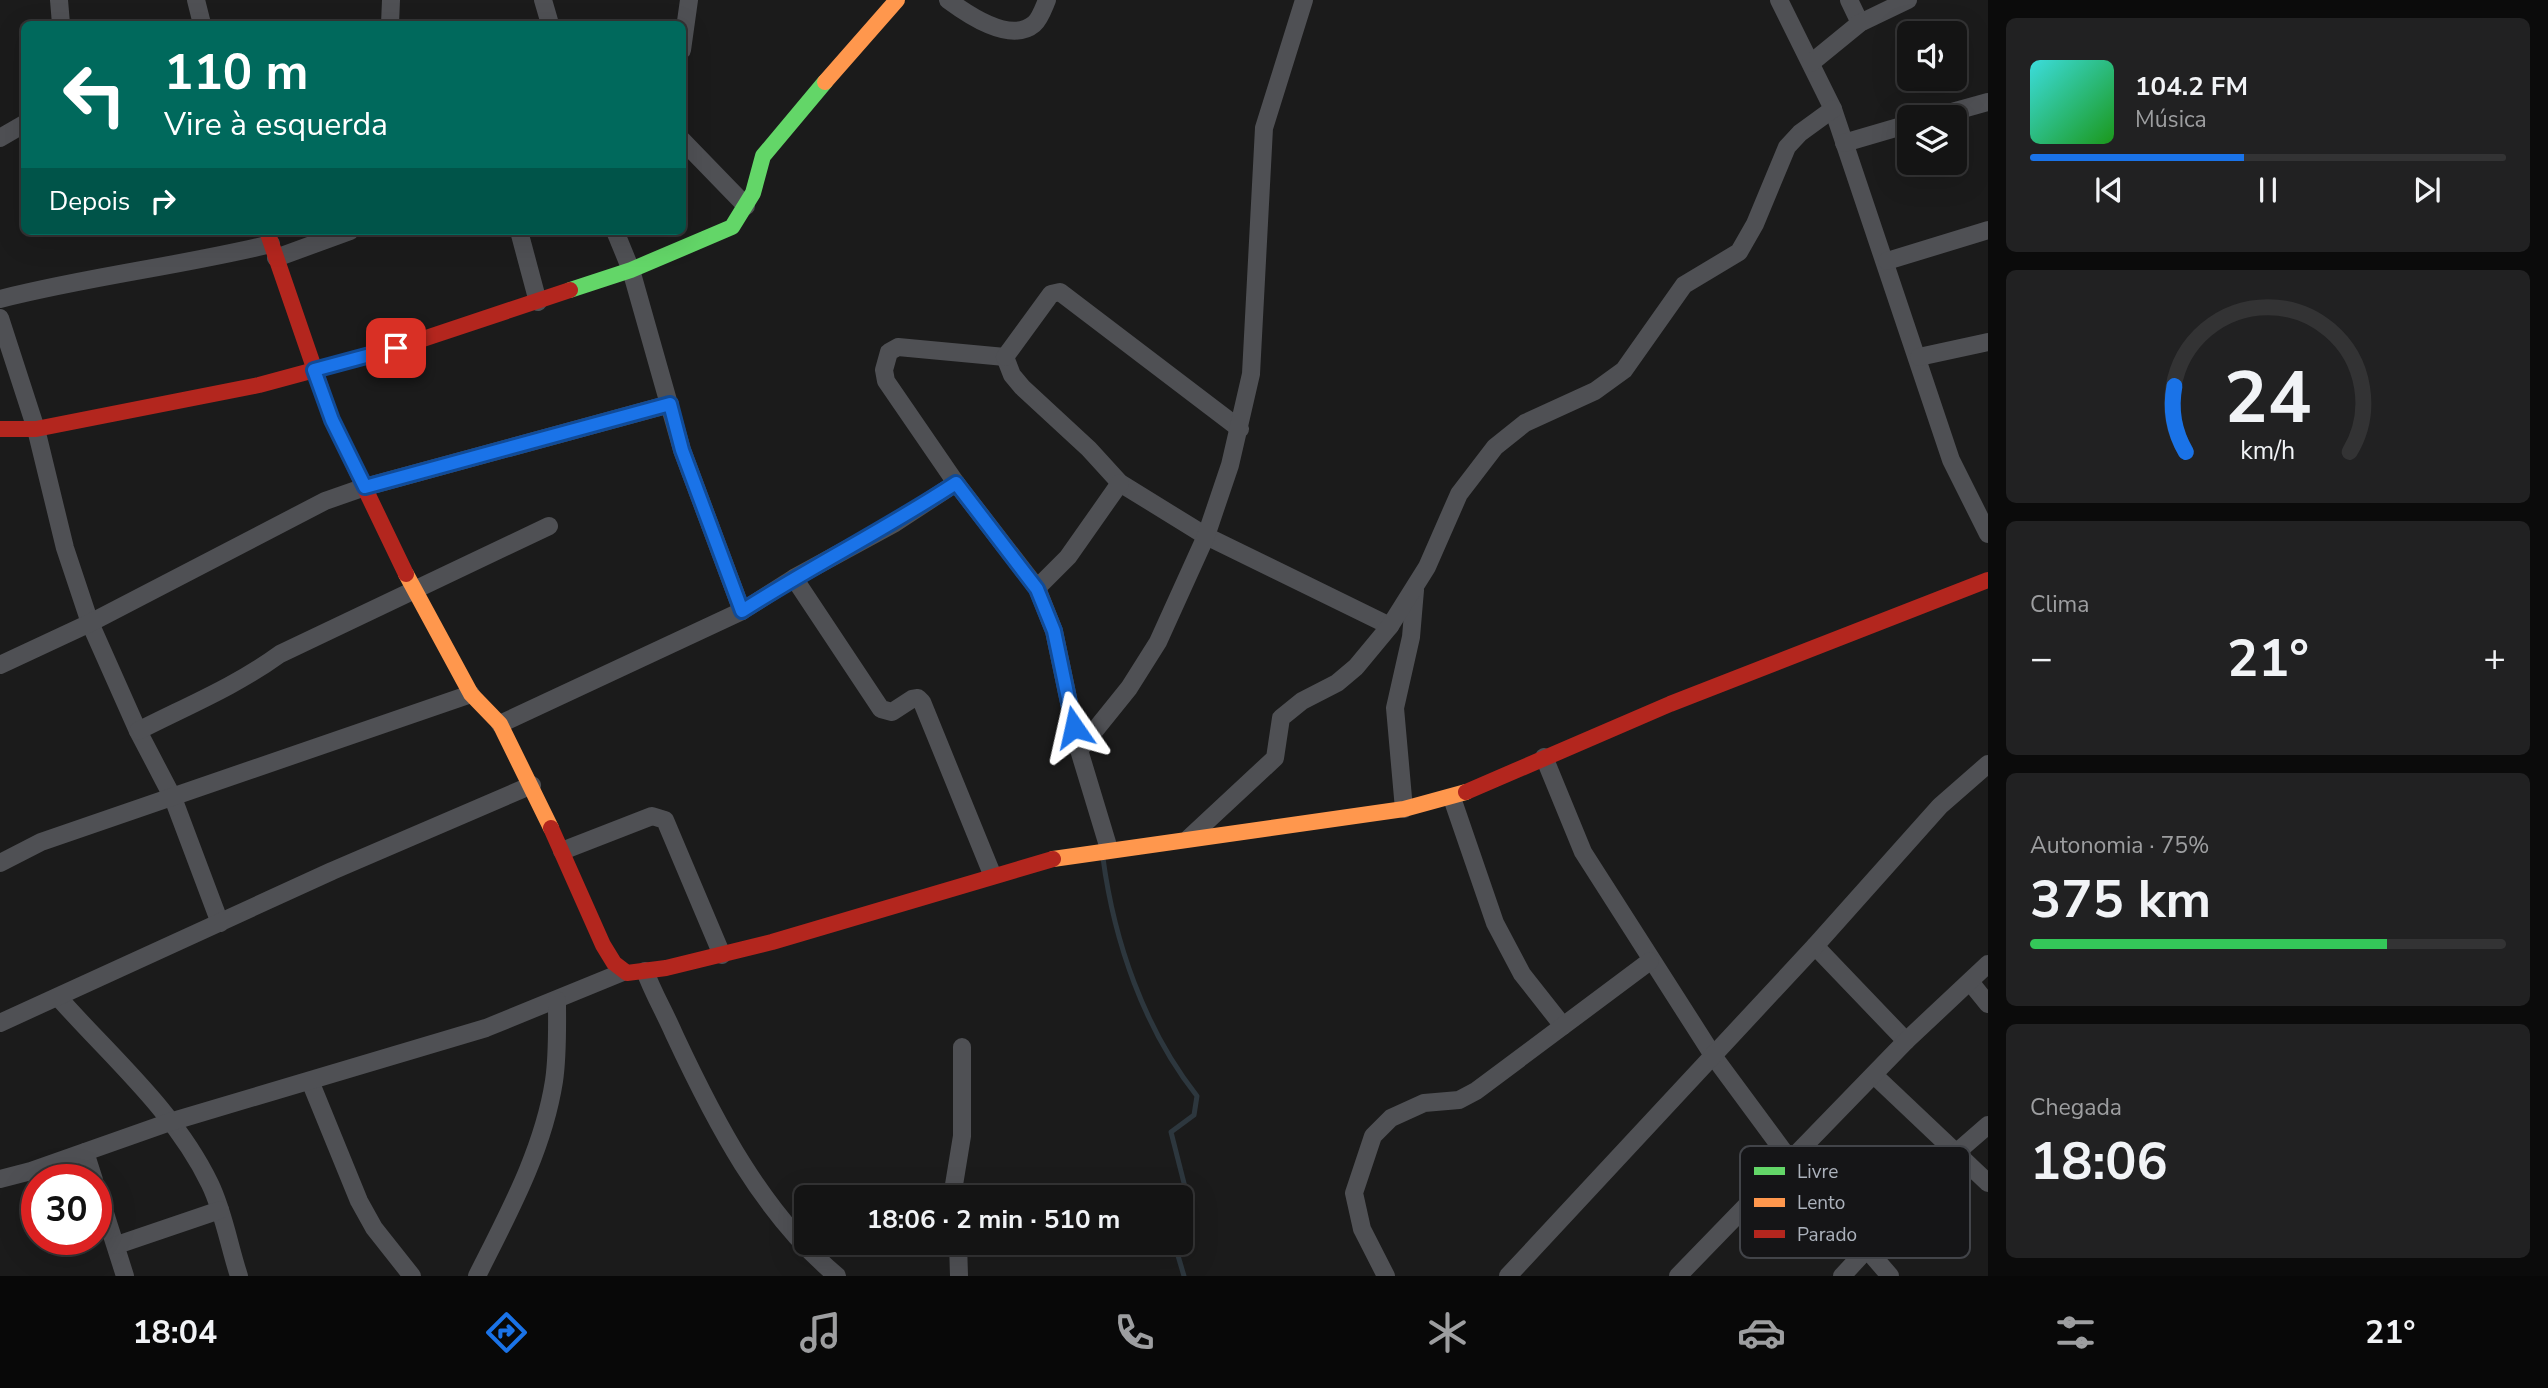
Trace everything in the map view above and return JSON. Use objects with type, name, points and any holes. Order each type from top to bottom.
[{"type":"street","points":[[59,0],[61,21]]},
{"type":"street","points":[[196,0],[201,21]]},
{"type":"street","points":[[390,21],[391,0]]},
{"type":"street","points":[[543,0],[549,21]]},
{"type":"street","points":[[686,21],[689,0]]},
{"type":"street","points":[[0,429],[36,429],[166,406],[396,348],[631,270],[732,227],[746,206],[763,156],[771,144],[897,0]]},
{"type":"street","points":[[948,0],[989,24],[1023,30],[1035,23],[1047,0]]},
{"type":"street","points":[[1079,750],[1129,688],[1158,642],[1206,536],[1240,429],[1251,374],[1264,128],[1304,0]]},
{"type":"street","points":[[1779,0],[1833,110],[1919,357],[1951,460],[1988,534]]},
{"type":"street","points":[[1849,0],[1860,23]]},
{"type":"street","points":[[1811,63],[1860,23],[1908,0]]},
{"type":"street","points":[[1967,108],[1988,102]]},
{"type":"street","points":[[1189,838],[1275,758],[1279,725],[1286,712],[1337,683],[1356,667],[1390,626],[1415,586],[1459,495],[1495,446],[1525,424],[1595,391],[1624,370],[1684,285],[1739,252],[1755,225],[1787,147],[1800,132],[1833,110]]},
{"type":"street","points":[[0,138],[21,126]]},
{"type":"street","points":[[1844,143],[1897,128]]},
{"type":"street","points":[[686,144],[746,206]]},
{"type":"street","points":[[1886,261],[1988,230]]},
{"type":"street","points":[[0,299],[58,284],[198,262],[271,244],[326,235]]},
{"type":"street","points":[[520,235],[538,302]]},
{"type":"street","points":[[617,235],[631,270],[682,450],[742,611]]},
{"type":"street","points":[[271,244],[332,420],[415,592],[471,694],[500,724],[532,785],[603,945],[623,972]]},
{"type":"street","points":[[1004,357],[1051,294],[1060,292],[1240,429]]},
{"type":"street","points":[[0,318],[36,429],[65,548],[90,623],[138,731],[173,798],[220,923]]},
{"type":"street","points":[[1919,357],[1988,342]]},
{"type":"street","points":[[1004,357],[898,347],[889,352],[886,359],[886,381],[956,483],[1037,589],[1054,631],[1079,750],[1109,849]]},
{"type":"street","points":[[1004,357],[1012,375],[1022,387],[1089,449],[1120,483],[1206,536],[1390,626]]},
{"type":"street","points":[[0,665],[90,623],[325,501],[365,487],[670,404]]},
{"type":"street","points":[[500,724],[742,611],[794,578],[895,523],[956,483]]},
{"type":"street","points":[[1037,589],[1068,557],[1120,483]]},
{"type":"street","points":[[138,731],[214,695],[253,673],[279,653],[415,592],[549,526]]},
{"type":"street","points":[[794,578],[881,709],[892,712],[912,699],[918,698],[922,702],[992,874]]},
{"type":"street","points":[[0,1179],[170,1122],[486,1028],[623,972],[645,971],[722,955],[815,932],[992,874],[1109,849],[1404,809],[1452,798],[1544,757],[1988,580]]},
{"type":"street","points":[[1404,809],[1395,708],[1411,638],[1415,586]]},
{"type":"street","points":[[0,863],[41,842],[173,798],[365,728],[471,694]]},
{"type":"street","points":[[1544,757],[1583,852],[1650,961],[1714,1057],[1780,1146]]},
{"type":"street","points":[[1508,1276],[1714,1057],[1940,806],[1988,764]]},
{"type":"street","points":[[0,1023],[331,871],[532,785]]},
{"type":"street","points":[[1452,798],[1495,923],[1522,974],[1563,1026]]},
{"type":"street","points":[[562,851],[660,816],[665,820],[722,955]]},
{"type":"street","points":[[1815,946],[1906,1041]]},
{"type":"street","points":[[1386,1276],[1362,1228],[1354,1193],[1373,1136],[1391,1118],[1424,1103],[1459,1100],[1476,1091],[1650,961]]},
{"type":"street","points":[[1804,1146],[1906,1041],[1988,964]]},
{"type":"street","points":[[645,971],[694,1078],[722,1129],[786,1225],[800,1242],[837,1276]]},
{"type":"street","points":[[1970,983],[1988,1004]]},
{"type":"street","points":[[58,997],[152,1097],[203,1171],[220,1210],[239,1276]]},
{"type":"street","points":[[477,1276],[510,1210],[540,1135],[557,1056],[557,1000]]},
{"type":"street","points":[[952,1185],[962,1136],[962,1047]]},
{"type":"street","points":[[1874,1075],[1951,1146]]},
{"type":"street","points":[[310,1081],[359,1201],[374,1228],[412,1276]]},
{"type":"street","points":[[1964,1146],[1988,1125]]},
{"type":"street","points":[[85,1152],[89,1164]]},
{"type":"street","points":[[1970,1165],[1988,1183]]},
{"type":"street","points":[[117,1245],[220,1210]]},
{"type":"street","points":[[1678,1276],[1740,1212]]},
{"type":"street","points":[[112,1231],[125,1276]]},
{"type":"street","points":[[958,1255],[959,1276]]},
{"type":"street","points":[[1842,1276],[1859,1258]]},
{"type":"street","points":[[1873,1258],[1890,1276]]},
{"type":"waterway","points":[[1103,858],[1115,921],[1134,983],[1162,1042],[1197,1096],[1194,1115],[1171,1132],[1184,1185]]},
{"type":"waterway","points":[[1178,1255],[1184,1276]]},
{"type":"traffic: fast","points":[[570,290],[631,270],[732,227],[753,193],[763,156],[825,82]]},
{"type":"traffic: slow","points":[[825,82],[897,0]]},
{"type":"traffic: slow","points":[[406,574],[471,694],[500,724],[551,828]]},
{"type":"traffic: slow","points":[[1053,859],[1404,809],[1466,792]]},
{"type":"traffic: jam","points":[[268,235],[332,420],[406,574]]},
{"type":"traffic: jam","points":[[0,429],[36,429],[259,385],[396,348],[570,290]]},
{"type":"traffic: jam","points":[[1466,792],[1670,704],[1988,580]]},
{"type":"traffic: jam","points":[[551,828],[603,945],[614,963],[627,973],[666,968],[772,942],[1053,859]]},
{"type":"route","points":[[396,348],[314,370],[332,420],[365,487],[670,404],[682,450],[742,611],[794,578],[895,523],[956,483],[1037,589],[1054,631],[1074,727]]}]
